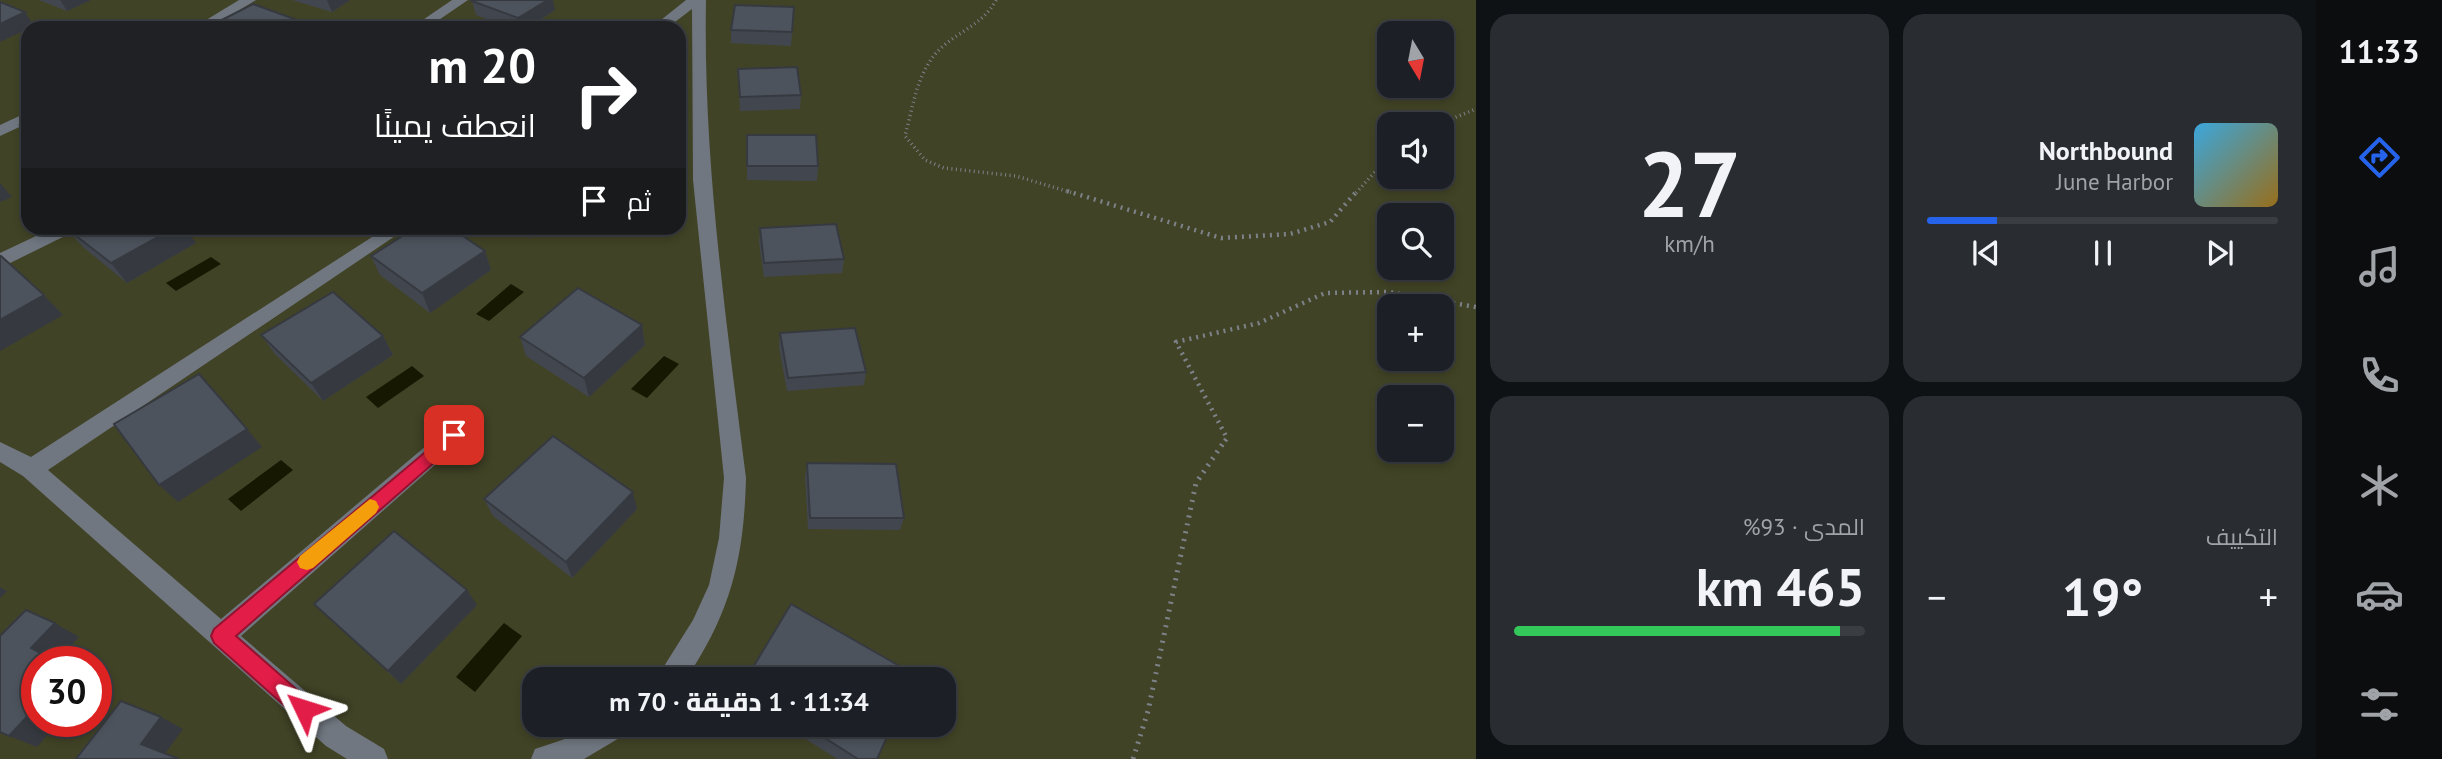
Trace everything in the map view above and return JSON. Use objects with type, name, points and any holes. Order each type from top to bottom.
[{"type":"street","points":[[212,21],[249,0]]},
{"type":"street","points":[[429,21],[461,0]]},
{"type":"street","points":[[668,21],[697,0]]},
{"type":"street","points":[[679,667],[702,634],[721,593],[730,557],[734,521],[735,478],[701,176],[695,68],[697,0]]},
{"type":"street","points":[[0,131],[21,120]]},
{"type":"street","points":[[0,261],[53,235]]},
{"type":"street","points":[[31,469],[387,235]]},
{"type":"street","points":[[221,636],[454,435]]},
{"type":"street","points":[[0,451],[31,469],[336,736],[374,759]]},
{"type":"street","points":[[545,759],[571,751],[594,737]]},
{"type":"path","points":[[996,0],[992,12],[939,50],[924,71],[905,136],[925,160],[944,167],[1016,176],[1221,238],[1290,234],[1330,222],[1377,170]]},
{"type":"path","points":[[1454,118],[1476,109]]},
{"type":"path","points":[[1133,759],[1149,711],[1196,483],[1227,438],[1176,342],[1259,323],[1325,293],[1389,292],[1476,307]]},
{"type":"shaded area","points":[[0,0],[1476,0],[1476,759],[0,759]]},
{"type":"shaded area","points":[[211,257],[221,264],[176,291],[166,283]]},
{"type":"shaded area","points":[[511,284],[524,292],[489,321],[476,314]]},
{"type":"shaded area","points":[[664,356],[679,364],[647,398],[631,389]]},
{"type":"shaded area","points":[[412,366],[424,376],[378,408],[366,397]]},
{"type":"shaded area","points":[[281,460],[293,470],[241,511],[228,499]]},
{"type":"shaded area","points":[[504,623],[522,636],[475,692],[456,677]]},
{"type":"building","points":[[548,0],[518,18],[472,1]]},
{"type":"building","points":[[0,2],[25,12],[0,24]]},
{"type":"building","points":[[253,4],[297,20],[295,21],[220,21]]},
{"type":"building","points":[[735,5],[794,7],[792,32],[731,30]]},
{"type":"building","points":[[797,67],[801,95],[740,97],[738,69]]},
{"type":"building","points":[[747,135],[816,135],[818,166],[747,166]]},
{"type":"building","points":[[836,224],[844,259],[764,263],[760,228]]},
{"type":"building","points":[[75,235],[161,235],[111,263]]},
{"type":"building","points":[[404,235],[461,235],[485,251],[422,293],[371,256]]},
{"type":"building","points":[[0,257],[44,295],[0,320]]},
{"type":"building","points":[[578,288],[642,325],[584,378],[520,337]]},
{"type":"building","points":[[333,292],[383,336],[311,383],[261,335]]},
{"type":"building","points":[[855,328],[866,372],[788,378],[780,333]]},
{"type":"building","points":[[199,374],[247,429],[159,485],[114,424]]},
{"type":"building","points":[[553,436],[633,492],[566,562],[484,499]]},
{"type":"building","points":[[807,463],[896,464],[904,518],[810,518]]},
{"type":"building","points":[[394,531],[467,590],[388,671],[314,604]]},
{"type":"building","points":[[791,604],[901,667],[753,667]]},
{"type":"building","points":[[26,610],[55,623],[33,646],[21,646],[21,723],[9,736],[0,732],[0,636]]},
{"type":"building","points":[[121,701],[161,717],[141,744],[179,759],[76,759],[93,737],[112,737],[112,713]]},
{"type":"building","points":[[823,737],[887,737],[877,759],[858,759]]},
{"type":"slow traffic","points":[[307,562],[370,507]]},
{"type":"route","points":[[304,709],[221,636],[454,435]]}]
